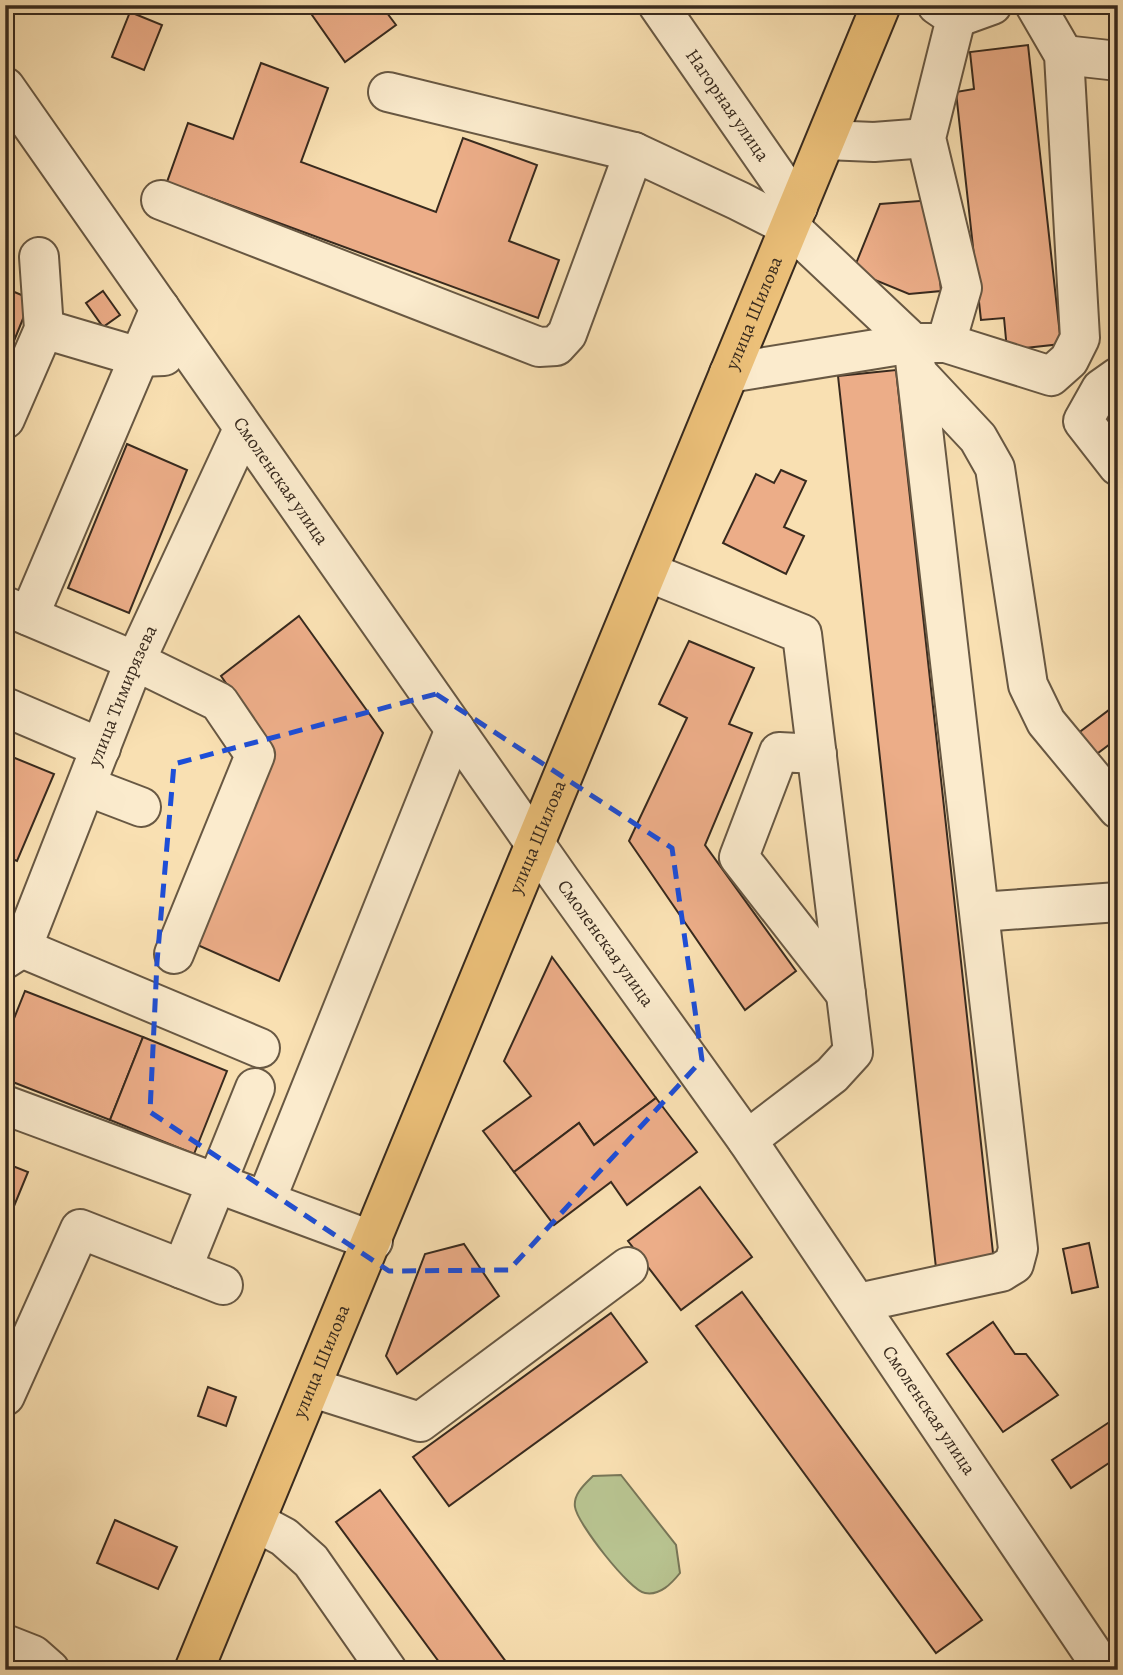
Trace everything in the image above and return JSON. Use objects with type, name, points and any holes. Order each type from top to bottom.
[{"type":"main road","name":"улица Шилова","points":[[194,1670],[313,1388],[881,5]]},
{"type":"street","name":"Нагорная улица","points":[[658,5],[794,217]]},
{"type":"street","points":[[858,1303],[1001,1272],[1014,1264],[1018,1249],[980,912],[926,354],[962,288],[926,138],[946,12],[992,5]]},
{"type":"street","points":[[729,373],[926,354],[1051,376],[1069,360],[1080,338],[1064,55],[1035,5]]},
{"type":"street","points":[[1064,55],[1118,61]]},
{"type":"street","name":"Смоленская улица","points":[[5,87],[243,429],[747,1140],[1104,1670]]},
{"type":"street","points":[[388,92],[634,152],[794,217],[926,354],[995,468],[1028,685],[1046,722],[1111,791]]},
{"type":"street","points":[[826,141],[874,142],[926,138]]},
{"type":"street","points":[[161,200],[539,347],[556,346],[567,334],[634,152]]},
{"type":"street","points":[[5,419],[44,329],[39,257]]},
{"type":"street","points":[[160,308],[17,611],[135,661],[219,702],[255,755],[174,954]]},
{"type":"street","points":[[44,329],[139,357],[192,354]]},
{"type":"street","points":[[1118,377],[1101,389],[1083,421],[1118,466]]},
{"type":"street","name":"улица Тимирязева","points":[[11,949],[86,786],[135,661],[243,429]]},
{"type":"street","points":[[648,572],[802,634],[853,1052],[832,1075],[747,1140]]},
{"type":"street","points":[[5,707],[101,748]]},
{"type":"street","points":[[266,1200],[455,729]]},
{"type":"street","points":[[817,754],[779,752],[739,857],[846,994]]},
{"type":"street","points":[[86,786],[141,807]]},
{"type":"street","points":[[980,912],[1118,902]]},
{"type":"street","points":[[11,949],[260,1048]]},
{"type":"street","points":[[182,1269],[255,1088]]},
{"type":"street","points":[[5,1105],[373,1241]]},
{"type":"street","points":[[5,1396],[80,1229],[223,1285]]},
{"type":"street","points":[[313,1388],[420,1422],[628,1267]]},
{"type":"street","points":[[256,1522],[284,1536],[311,1561],[387,1670]]},
{"type":"street","points":[[5,1644],[33,1655],[51,1670]]},
{"type":"highlighted area","points":[[436,694],[672,848],[702,1060],[509,1270],[389,1271],[150,1112],[157,962],[174,764]]},
{"type":"green space","points":[[621,1475],[676,1545],[680,1573],[669,1585],[656,1593],[645,1593],[628,1581],[605,1555],[585,1527],[575,1507],[578,1494],[593,1476]]},
{"type":"building","points":[[305,5],[381,5],[396,25],[345,62]]},
{"type":"building","points":[[130,12],[162,25],[144,70],[112,57]]},
{"type":"building","points":[[1028,45],[1061,344],[1007,350],[1004,318],[981,320],[956,92],[974,89],[970,52]]},
{"type":"building","points":[[261,63],[328,88],[301,162],[436,212],[463,138],[537,165],[509,241],[559,260],[538,318],[167,182],[188,123],[233,139]]},
{"type":"building","points":[[933,200],[941,291],[909,294],[853,271],[880,204]]},
{"type":"building","points":[[5,288],[31,299],[5,363]]},
{"type":"building","points":[[103,291],[120,315],[103,327],[86,303]]},
{"type":"building","points":[[896,370],[994,1262],[936,1268],[838,376]]},
{"type":"building","points":[[127,444],[187,470],[129,613],[68,588]]},
{"type":"building","points":[[781,470],[806,481],[784,527],[804,536],[786,574],[723,543],[756,474],[774,483]]},
{"type":"building","points":[[299,616],[383,733],[279,981],[193,943],[272,749],[221,676]]},
{"type":"building","points":[[689,641],[754,668],[729,724],[752,733],[705,845],[796,971],[745,1010],[629,841],[687,718],[659,704]]},
{"type":"building","points":[[1109,710],[1118,721],[1118,738],[1090,759],[1073,737]]},
{"type":"building","points":[[5,754],[54,774],[17,861],[5,856]]},
{"type":"building","points":[[1111,922],[1118,922],[1118,987]]},
{"type":"building","points":[[552,957],[656,1098],[594,1145],[579,1123],[514,1172],[483,1131],[531,1096],[504,1061]]},
{"type":"building","points":[[25,991],[143,1037],[110,1120],[5,1079],[5,1041]]},
{"type":"building","points":[[143,1037],[227,1071],[194,1154],[110,1120]]},
{"type":"building","points":[[656,1098],[697,1152],[627,1205],[611,1182],[554,1225],[514,1172],[579,1123],[594,1145]]},
{"type":"building","points":[[5,1163],[28,1172],[5,1228]]},
{"type":"building","points":[[700,1187],[752,1257],[681,1310],[628,1241]]},
{"type":"building","points":[[1089,1243],[1098,1287],[1072,1293],[1063,1249]]},
{"type":"building","points":[[464,1244],[499,1296],[397,1374],[386,1356],[425,1254]]},
{"type":"building","points":[[742,1292],[982,1620],[936,1653],[696,1326]]},
{"type":"building","points":[[611,1313],[647,1362],[449,1506],[413,1457]]},
{"type":"building","points":[[993,1322],[1015,1354],[1026,1354],[1058,1395],[1003,1432],[947,1354]]},
{"type":"building","points":[[208,1387],[236,1397],[226,1426],[198,1416]]},
{"type":"building","points":[[1114,1419],[1118,1424],[1118,1457],[1071,1488],[1052,1460]]},
{"type":"building","points":[[380,1490],[512,1670],[445,1670],[336,1522]]},
{"type":"building","points":[[115,1520],[177,1547],[158,1589],[97,1563]]}]
